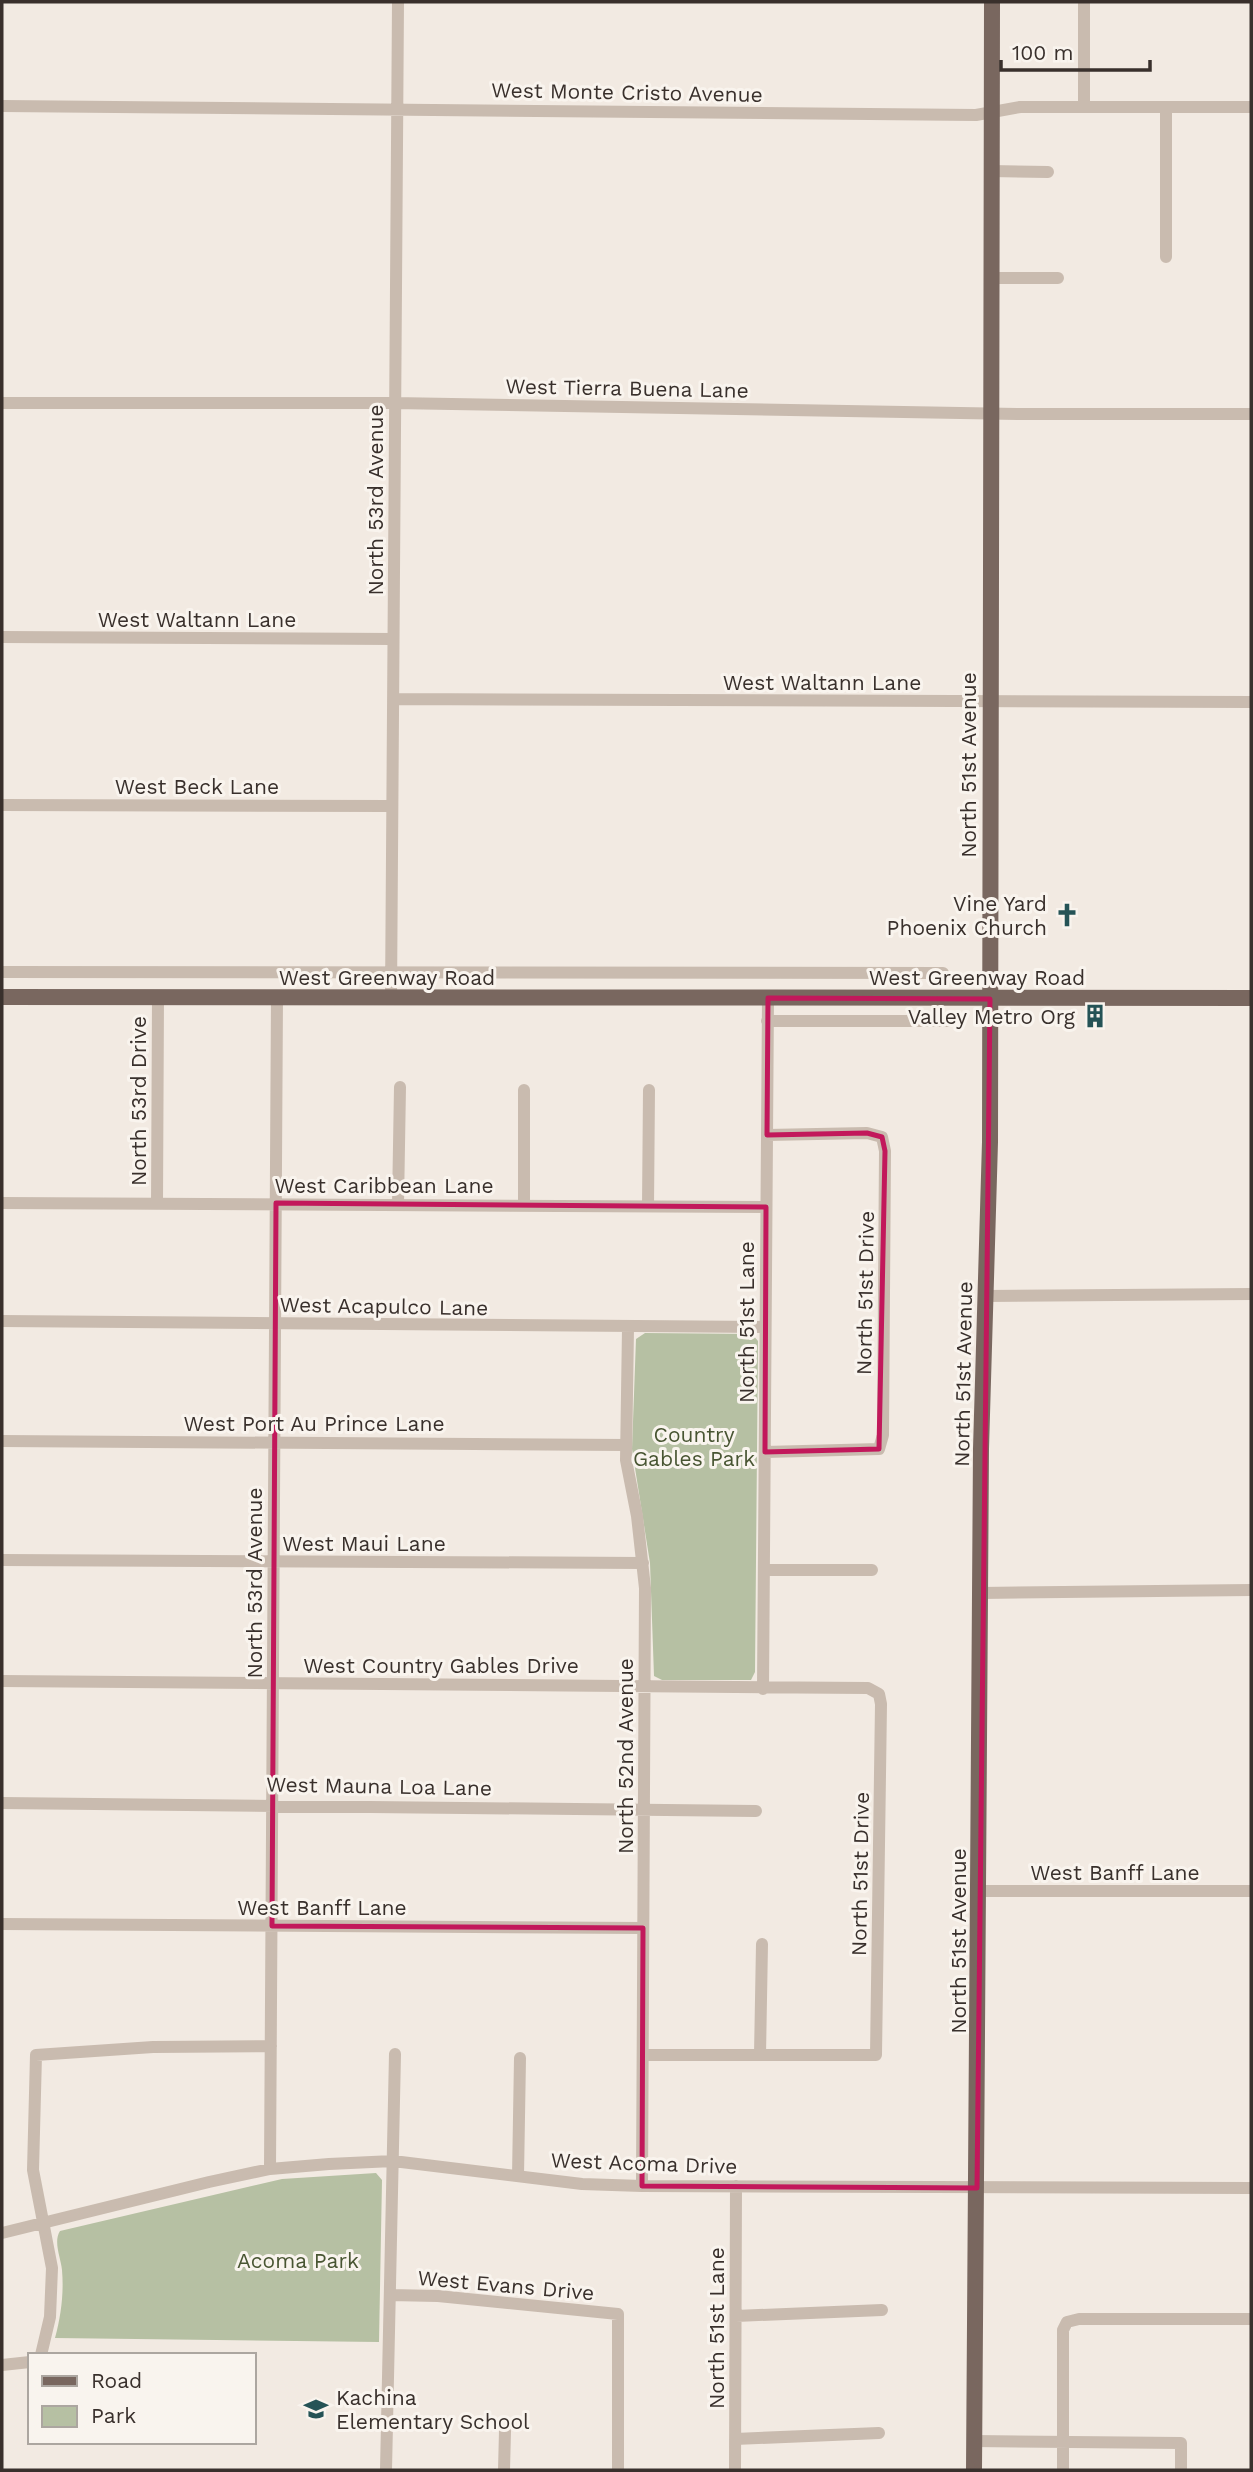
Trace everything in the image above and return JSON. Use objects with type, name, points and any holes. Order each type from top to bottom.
[{"type":"main road","name":"North 51st Avenue","points":[[974,2470],[981,1593],[990,999],[992,2]]},
{"type":"main road","name":"West Greenway Road","points":[[2,997],[1251,998]]},
{"type":"street","name":"North 53rd Avenue","points":[[391,998],[398,2]]},
{"type":"street","points":[[1084,2],[1084,107]]},
{"type":"street","name":"West Monte Cristo Avenue","points":[[2,106],[976,115],[1020,107],[1251,107]]},
{"type":"street","points":[[1166,257],[1167,107]]},
{"type":"street","points":[[991,171],[1048,172]]},
{"type":"street","points":[[991,278],[1058,278]]},
{"type":"street","name":"West Tierra Buena Lane","points":[[2,403],[394,403],[990,413],[1251,414]]},
{"type":"street","name":"West Waltann Lane","points":[[2,637],[393,639]]},
{"type":"street","name":"West Waltann Lane","points":[[393,699],[1251,702]]},
{"type":"street","name":"West Beck Lane","points":[[2,805],[392,806]]},
{"type":"street","name":"West Greenway Road","points":[[2,972],[943,973]]},
{"type":"street","points":[[71,972],[71,997]]},
{"type":"street","points":[[702,973],[702,998]]},
{"type":"street","name":"North 53rd Drive","points":[[156,1205],[158,997]]},
{"type":"street","name":"North 53rd Avenue","points":[[270,2169],[277,997]]},
{"type":"street","name":"North 51st Lane","points":[[763,1689],[768,998]]},
{"type":"street","name":"West Greenway Road","points":[[767,1021],[948,1021]]},
{"type":"street","points":[[398,1204],[400,1087]]},
{"type":"street","points":[[524,1090],[524,1205]]},
{"type":"street","points":[[648,1206],[649,1090]]},
{"type":"street","name":"North 51st Drive","points":[[765,1452],[879,1449],[883,1435],[885,1178],[882,1137],[867,1133],[767,1135]]},
{"type":"street","name":"West Caribbean Lane","points":[[2,1203],[766,1207]]},
{"type":"street","points":[[985,1296],[1251,1294]]},
{"type":"street","name":"West Acapulco Lane","points":[[2,1321],[765,1327]]},
{"type":"street","name":"North 52nd Avenue","points":[[628,1328],[628,1481],[637,1516],[643,1563],[645,1809],[642,2186]]},
{"type":"street","name":"West Port Au Prince Lane","points":[[2,1441],[626,1445]]},
{"type":"street","name":"West Maui Lane","points":[[2,1560],[643,1563]]},
{"type":"street","points":[[764,1570],[872,1570]]},
{"type":"street","points":[[981,1593],[1251,1590]]},
{"type":"street","name":"West Country Gables Drive","points":[[2,1681],[868,1688],[879,1694]]},
{"type":"street","name":"North 51st Drive","points":[[760,2055],[876,2055],[879,1694]]},
{"type":"street","name":"West Mauna Loa Lane","points":[[2,1803],[756,1811]]},
{"type":"street","name":"West Banff Lane","points":[[979,1891],[1251,1891]]},
{"type":"street","name":"West Banff Lane","points":[[2,1924],[643,1928]]},
{"type":"street","points":[[643,2054],[760,2055],[762,1944]]},
{"type":"street","points":[[41,2353],[50,2317],[52,2268],[33,2170],[36,2055],[153,2047],[271,2046]]},
{"type":"street","points":[[386,2470],[395,2054]]},
{"type":"street","points":[[518,2176],[520,2057]]},
{"type":"street","name":"West Acoma Drive","points":[[2,2233],[270,2169],[393,2161],[582,2184],[642,2186],[1251,2188]]},
{"type":"street","name":"North 51st Lane","points":[[735,2470],[736,2186]]},
{"type":"street","name":"West Evans Drive","points":[[390,2295],[438,2296],[618,2314],[618,2470]]},
{"type":"street","points":[[736,2316],[882,2310]]},
{"type":"street","points":[[1063,2470],[1063,2330],[1067,2322],[1079,2319],[1251,2319]]},
{"type":"street","points":[[2,2365],[28,2362]]},
{"type":"street","points":[[504,2470],[505,2431]]},
{"type":"street","points":[[735,2440],[879,2433]]},
{"type":"street","points":[[974,2441],[1181,2443],[1181,2470]]},
{"type":"highlighted area","points":[[768,998],[990,999],[977,2188],[642,2186],[643,1928],[272,1926],[276,1203],[766,1207],[765,1452],[879,1449],[885,1151],[882,1137],[867,1133],[767,1135]]},
{"type":"green space","name":"Country Gables Park","points":[[645,1333],[752,1334],[758,1341],[755,1672],[751,1680],[662,1680],[654,1676],[650,1563],[632,1449],[636,1339]]},
{"type":"green space","name":"Acoma Park","points":[[376,2173],[382,2180],[379,2342],[55,2338],[62,2296],[62,2270],[57,2245],[60,2231],[282,2179]]},
{"type":"place","name":"Vine Yard Phoenix Church","points":[[1067,915]]},
{"type":"place","name":"Valley Metro Org","points":[[1095,1016]]},
{"type":"place","name":"Kachina Elementary School","points":[[316,2409]]}]
